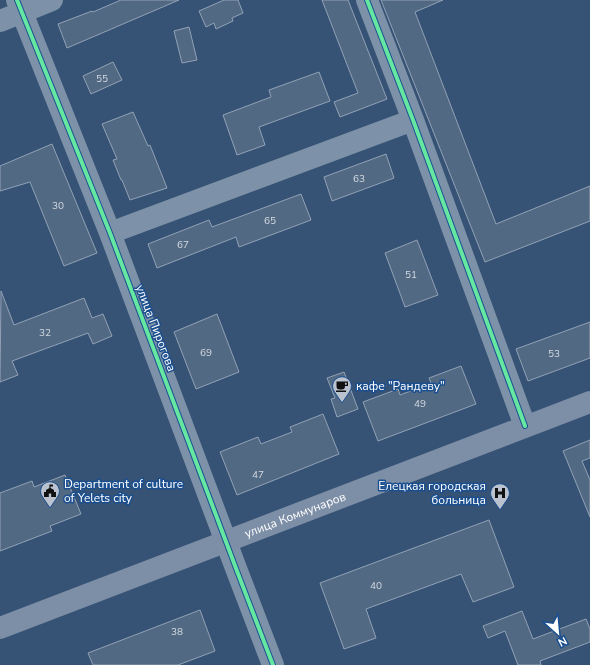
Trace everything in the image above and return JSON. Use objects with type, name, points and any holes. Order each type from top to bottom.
[{"type":"main road","name":"улица Коммунаров","points":[[0,628],[590,402]]},
{"type":"street","points":[[0,21],[20,6],[52,0]]},
{"type":"street","points":[[367,0],[413,120],[525,426]]},
{"type":"street","name":"улица Пирогова","points":[[20,6],[110,233],[273,665]]},
{"type":"street","points":[[110,233],[413,120]]},
{"type":"building","points":[[121,0],[179,0],[67,48],[58,24],[92,11],[93,12]]},
{"type":"building","points":[[224,0],[238,0],[243,13],[232,18],[233,21],[216,29],[214,23],[206,27],[199,11]]},
{"type":"building","points":[[322,0],[348,0],[387,99],[340,117],[334,102],[358,93]]},
{"type":"building","points":[[381,0],[443,0],[415,12],[496,224],[590,186],[590,221],[485,262]]},
{"type":"building","points":[[189,27],[197,60],[182,63],[174,31]]},
{"type":"building","points":[[113,62],[122,80],[91,94],[83,76]]},
{"type":"building","points":[[319,72],[330,101],[259,127],[265,145],[237,155],[223,115],[271,97],[269,90]]},
{"type":"building","points":[[133,112],[148,146],[150,145],[167,188],[130,200],[113,160],[117,159],[102,124]]},
{"type":"building","points":[[52,144],[97,253],[64,266],[30,182],[0,191],[0,166]]},
{"type":"building","points":[[386,154],[394,178],[332,201],[324,177]]},
{"type":"building","points":[[301,194],[311,220],[239,247],[236,237],[157,268],[148,244],[209,220],[212,227]]},
{"type":"building","points":[[417,240],[438,295],[405,307],[385,253]]},
{"type":"building","points":[[1,291],[14,325],[84,298],[92,318],[103,314],[112,336],[93,344],[88,333],[12,361],[18,375],[0,382]]},
{"type":"building","points":[[217,314],[239,372],[196,389],[174,332]]},
{"type":"building","points":[[590,322],[590,358],[528,381],[516,349]]},
{"type":"building","points":[[461,366],[476,404],[378,441],[363,402],[398,389],[400,395],[431,383],[429,378]]},
{"type":"building","points":[[344,372],[358,409],[337,417],[331,399],[335,398],[327,378]]},
{"type":"building","points":[[323,414],[339,454],[237,495],[220,452],[258,437],[261,444],[292,432],[290,427]]},
{"type":"building","points":[[590,440],[590,458],[582,461],[590,480],[590,517],[563,451]]},
{"type":"building","points":[[65,475],[81,514],[50,526],[52,531],[0,551],[0,493],[32,481],[34,487]]},
{"type":"building","points":[[489,520],[514,587],[473,602],[461,574],[366,609],[376,638],[344,649],[320,583]]},
{"type":"building","points":[[200,610],[215,651],[178,665],[93,665],[88,653]]},
{"type":"building","points":[[522,611],[533,639],[586,619],[590,629],[590,642],[540,661],[541,665],[518,665],[505,631],[488,638],[483,626]]},
{"type":"cycle path","points":[[17,0],[110,233],[273,665]]},
{"type":"cycle path","points":[[367,0],[413,120],[525,426]]},
{"type":"place","name":"кафе \"Рандеву\"","points":[[342,403]]},
{"type":"place","name":"Department of culture of Yelets city","points":[[50,508]]},
{"type":"place","name":"Елецкая городская больница","points":[[500,510]]}]
